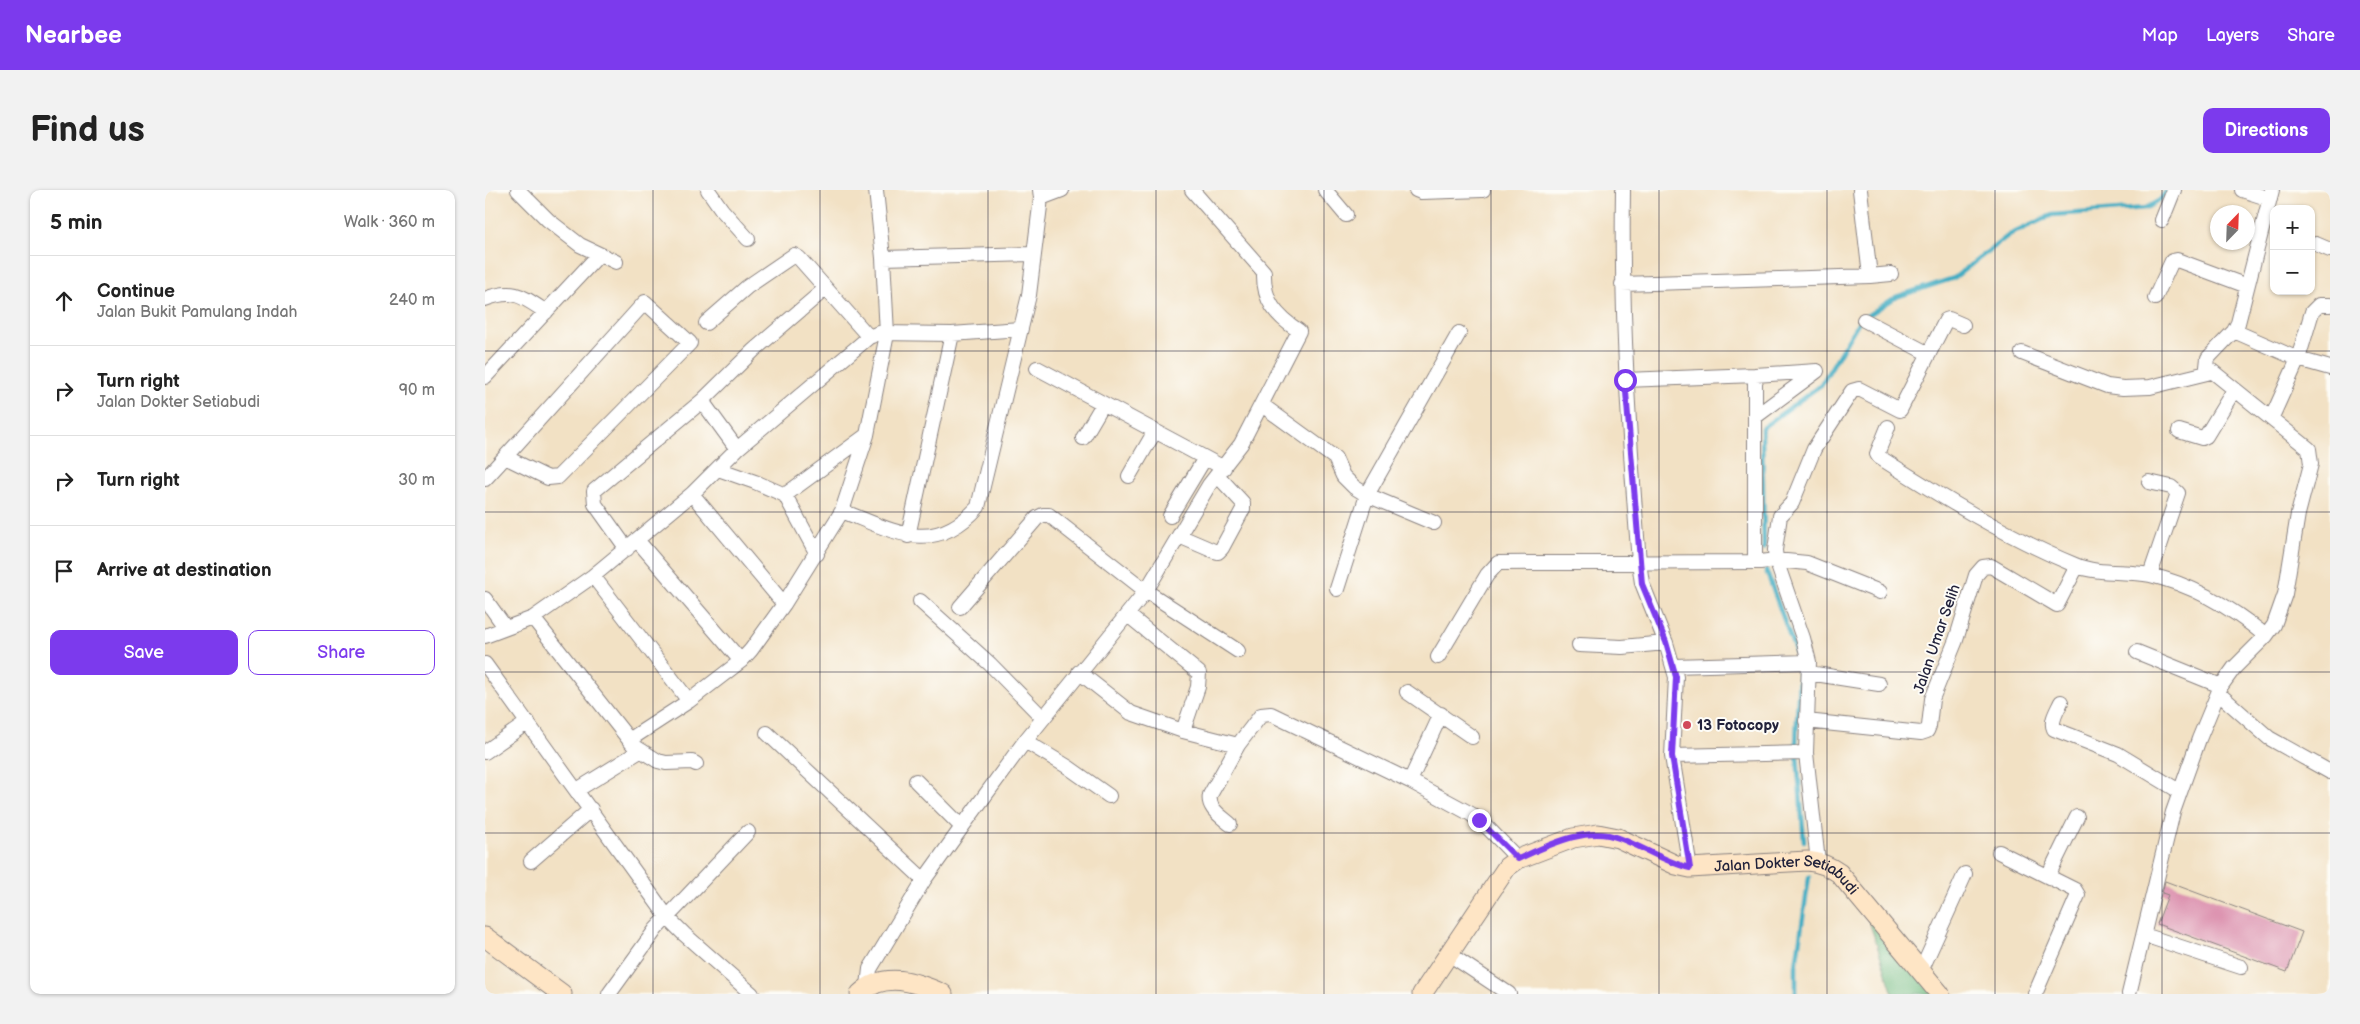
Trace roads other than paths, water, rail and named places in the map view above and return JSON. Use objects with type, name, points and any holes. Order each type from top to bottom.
[{"type":"main road","name":"Jalan Dokter Setiabudi","points":[[1422,994],[1507,867],[1518,859],[1573,838],[1599,834],[1618,838],[1676,865],[1690,868],[1818,862],[1839,873],[1940,994]]},
{"type":"main road","points":[[485,937],[562,994]]},
{"type":"main road","points":[[864,990],[895,979],[913,982],[943,994]]},
{"type":"street","points":[[518,190],[548,220],[580,245],[616,262]]},
{"type":"street","points":[[707,190],[721,210],[748,239]]},
{"type":"street","points":[[629,740],[689,700],[741,660],[764,634],[817,554],[841,511],[867,435],[887,334],[883,258],[875,190]]},
{"type":"street","points":[[841,511],[908,536],[940,535],[955,528],[978,507],[1029,295],[1040,194],[1061,190]]},
{"type":"street","points":[[864,990],[870,969],[924,880],[1025,741],[1146,591],[1220,471],[1241,444],[1263,405],[1299,331],[1272,309],[1264,282],[1264,272],[1192,190]]},
{"type":"street","points":[[1325,190],[1346,215]]},
{"type":"street","points":[[1416,190],[1421,192],[1483,190]]},
{"type":"street","points":[[1623,190],[1622,284],[1625,380],[1639,562],[1642,584],[1666,642],[1676,677],[1672,756],[1690,868]]},
{"type":"street","points":[[1861,190],[1870,276]]},
{"type":"street","points":[[2161,220],[2174,190]]},
{"type":"street","points":[[2129,994],[2179,791],[2219,689],[2234,668],[2266,636],[2274,625],[2285,594],[2298,514],[2311,464],[2309,449],[2272,417],[2234,390],[2207,367],[2208,358],[2234,331],[2271,194],[2242,190]]},
{"type":"street","points":[[2316,244],[2330,250]]},
{"type":"street","points":[[883,258],[1033,254]]},
{"type":"street","points":[[706,323],[747,286],[794,255],[799,258],[869,337]]},
{"type":"street","points":[[485,377],[595,259]]},
{"type":"street","points":[[2155,298],[2172,261],[2177,260],[2247,286]]},
{"type":"street","points":[[1622,284],[1891,274]]},
{"type":"street","points":[[741,660],[595,504],[594,492],[702,400],[754,350],[825,289]]},
{"type":"street","points":[[485,298],[500,293],[515,294],[546,312]]},
{"type":"street","points":[[485,479],[645,302],[690,343],[558,477],[548,478],[505,457]]},
{"type":"street","points":[[2272,417],[2298,359],[2312,312],[2319,305],[2330,305]]},
{"type":"street","points":[[1818,862],[1799,753],[1806,721],[1807,666],[1803,638],[1776,560],[1775,550],[1780,516],[1792,503],[1814,450],[1852,392],[1859,389],[1900,410],[1946,320],[1949,319],[1963,325]]},
{"type":"street","points":[[1864,320],[1929,354]]},
{"type":"street","points":[[485,636],[533,618],[593,576],[692,494],[737,449],[869,337],[879,333],[952,334],[1020,329]]},
{"type":"street","points":[[2234,331],[2298,359],[2330,368]]},
{"type":"street","points":[[1337,589],[1367,495],[1459,333]]},
{"type":"street","points":[[908,536],[952,334]]},
{"type":"street","points":[[2022,353],[2107,386],[2123,388],[2150,387],[2211,372]]},
{"type":"street","points":[[1037,368],[1205,458],[1220,471],[1243,503],[1243,509],[1222,548],[1218,552],[1214,551],[1179,536]]},
{"type":"street","points":[[1625,380],[1817,371],[1755,417]]},
{"type":"street","points":[[1755,374],[1755,562]]},
{"type":"street","points":[[2179,431],[2202,438],[2206,436],[2234,390]]},
{"type":"street","points":[[702,400],[737,449]]},
{"type":"street","points":[[1083,438],[1103,404]]},
{"type":"street","points":[[1263,405],[1335,458],[1346,480],[1367,495],[1434,523]]},
{"type":"street","points":[[1888,427],[1877,454],[1879,457],[1972,514],[2077,566],[2149,575],[2215,599],[2237,612],[2266,636]]},
{"type":"street","points":[[1129,476],[1155,431]]},
{"type":"street","points":[[785,495],[867,435]]},
{"type":"street","points":[[1170,516],[1205,458]]},
{"type":"street","points":[[718,469],[785,495],[817,554]]},
{"type":"street","points":[[2149,482],[2171,486],[2175,488],[2177,493],[2149,575]]},
{"type":"street","points":[[692,494],[784,604]]},
{"type":"street","points":[[960,607],[1037,518],[1049,515],[1146,591],[1238,652]]},
{"type":"street","points":[[1438,657],[1487,575],[1498,563],[1755,562],[1776,560],[1807,563],[1880,592]]},
{"type":"street","name":"Jalan Umar Selih","points":[[1806,721],[1921,733],[1927,731],[1932,699],[1957,640],[1976,575],[1983,567],[1991,566],[2057,605],[2077,566]]},
{"type":"street","points":[[593,576],[689,700]]},
{"type":"street","points":[[485,599],[505,627]]},
{"type":"street","points":[[919,601],[990,664],[1043,718]]},
{"type":"street","points":[[1128,615],[1199,673],[1198,687],[1183,731]]},
{"type":"street","points":[[533,618],[629,740],[640,751],[657,761],[667,763],[692,762],[696,764]]},
{"type":"street","points":[[1579,646],[1622,647],[1666,642]]},
{"type":"street","points":[[2137,652],[2219,689],[2269,738],[2330,772]]},
{"type":"street","points":[[1674,666],[1785,663],[1807,666],[1879,684]]},
{"type":"street","points":[[485,664],[668,918],[752,994]]},
{"type":"street","points":[[1079,672],[1131,714],[1183,731],[1239,744]]},
{"type":"street","points":[[1407,692],[1472,736]]},
{"type":"street","points":[[2061,702],[2053,719],[2052,725],[2054,729],[2119,754],[2179,791]]},
{"type":"street","points":[[1230,824],[1211,808],[1210,795],[1239,744],[1261,715],[1271,714],[1410,781],[1479,820],[1518,859]]},
{"type":"street","points":[[1410,781],[1441,714]]},
{"type":"street","points":[[485,752],[528,722]]},
{"type":"street","points":[[767,733],[924,880]]},
{"type":"street","points":[[1025,741],[1068,767],[1109,796]]},
{"type":"street","points":[[577,790],[640,751]]},
{"type":"street","points":[[1672,756],[1799,753]]},
{"type":"street","points":[[916,781],[962,827]]},
{"type":"street","points":[[531,861],[591,809]]},
{"type":"street","points":[[2048,876],[2077,817]]},
{"type":"street","points":[[609,994],[656,929],[748,832]]},
{"type":"street","points":[[1999,852],[2075,890],[2078,895],[2035,994]]},
{"type":"street","points":[[1921,971],[1965,874]]},
{"type":"street","points":[[2144,936],[2241,967]]},
{"type":"street","points":[[1449,954],[1509,994]]},
{"type":"waterway","points":[[1764,549],[1762,428],[1821,385],[1859,321],[1896,297],[1954,278],[2009,235],[2052,215],[2146,208],[2160,200],[2167,190]]},
{"type":"waterway","points":[[1766,570],[1796,653],[1799,673],[1796,744],[1804,841]]},
{"type":"waterway","points":[[1796,994],[1796,965],[1809,877]]},
{"type":"place","name":"13 Fotocopy","points":[[1687,725]]}]
